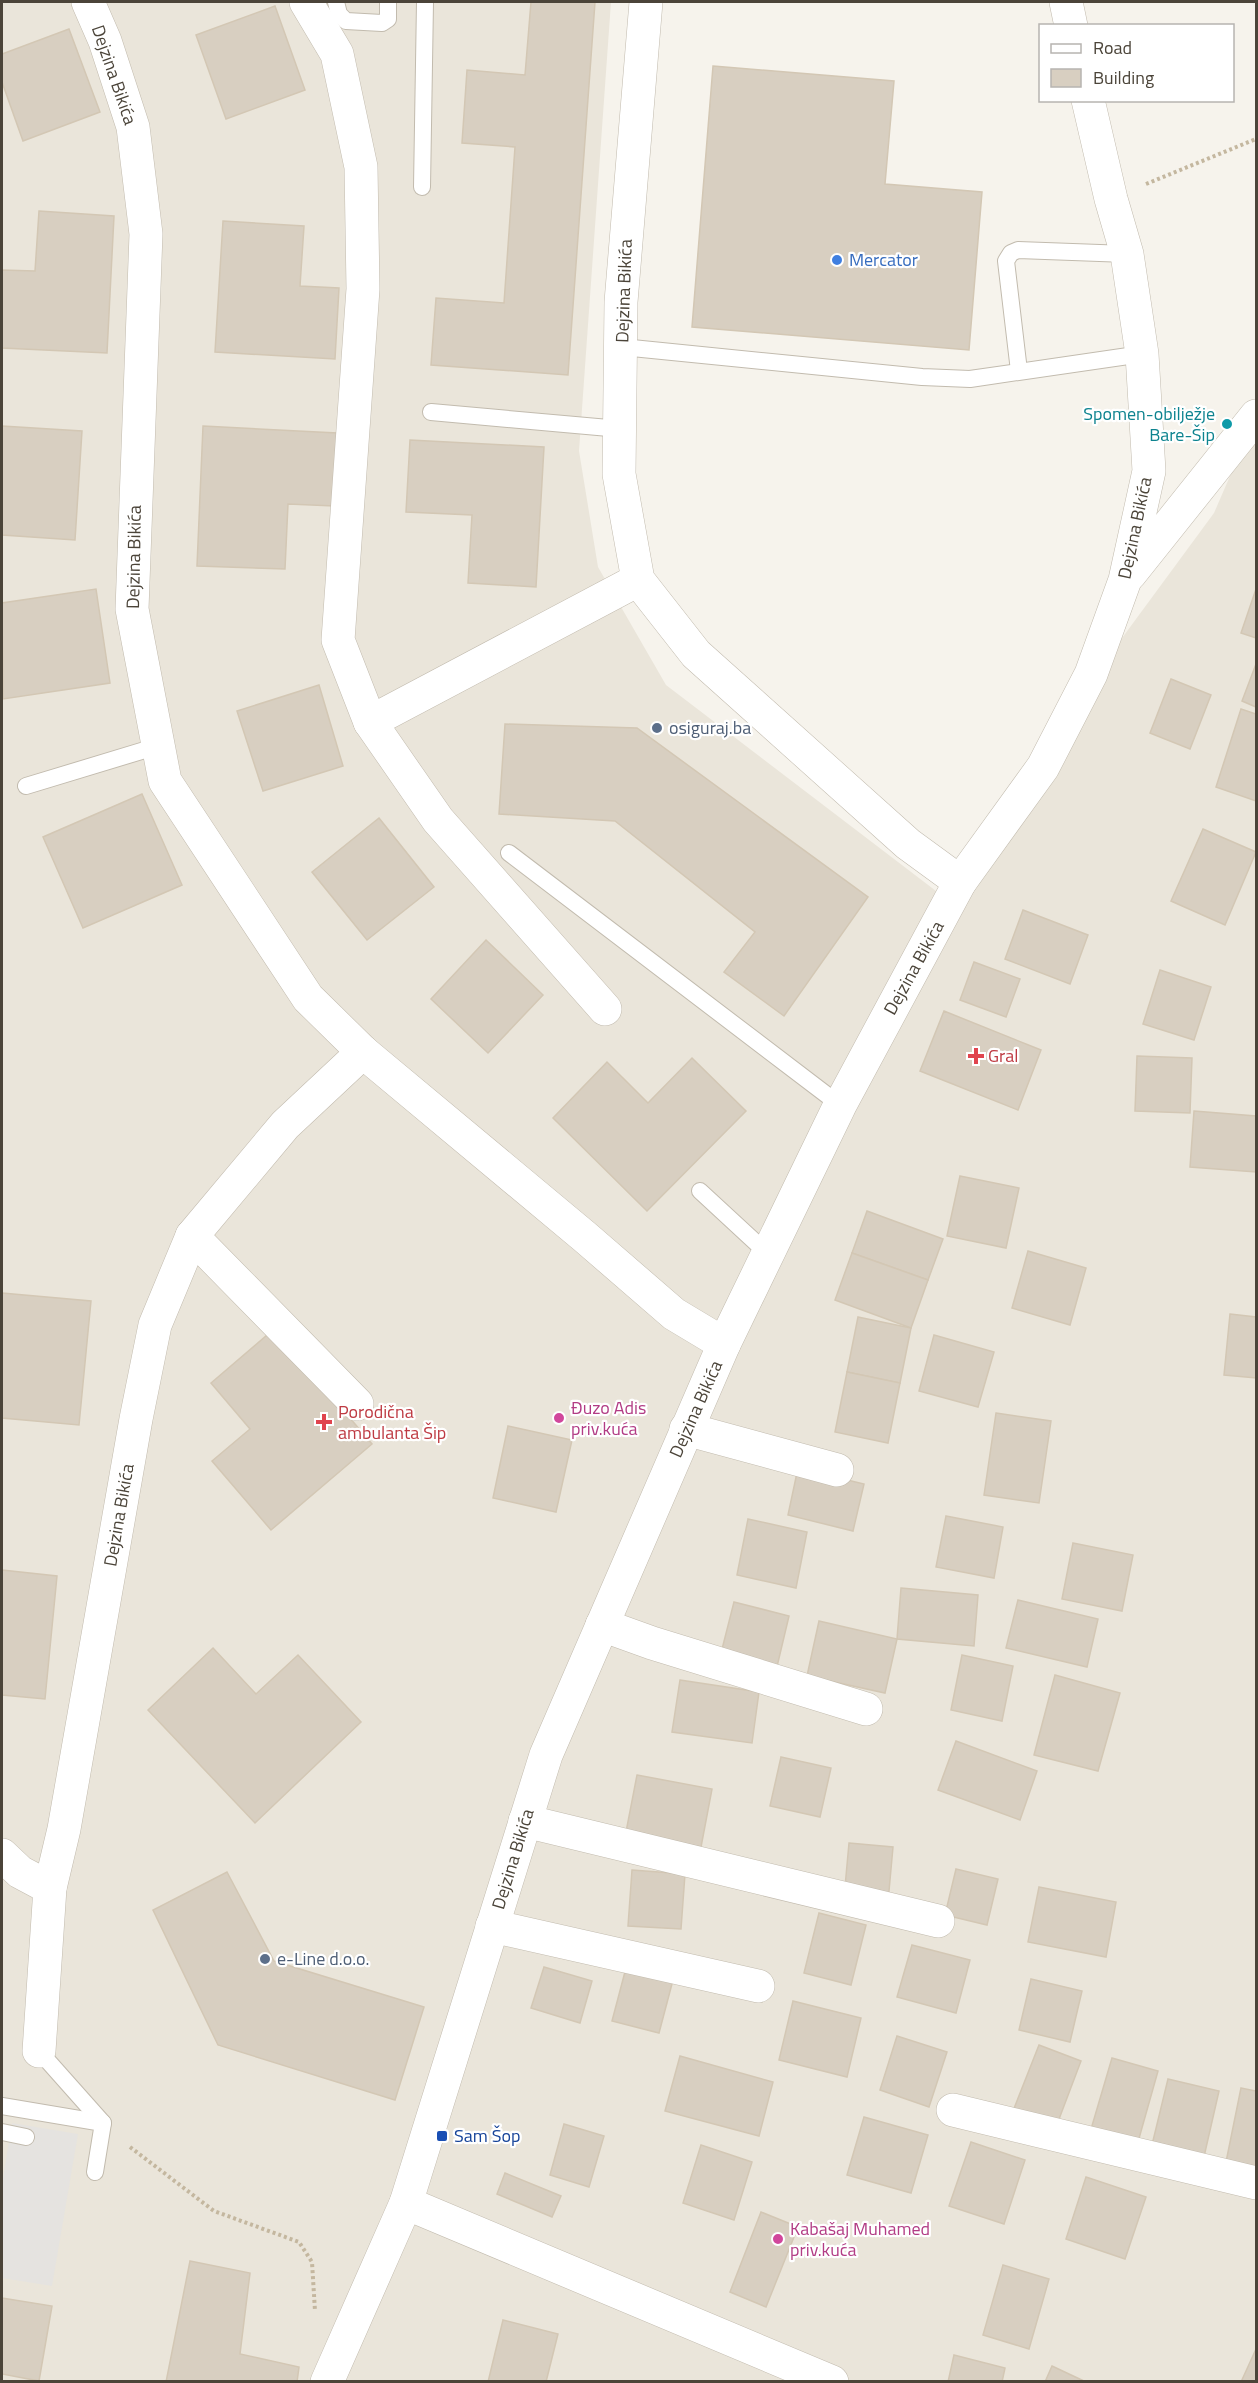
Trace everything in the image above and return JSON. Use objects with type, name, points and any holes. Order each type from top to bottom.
[{"type":"street","name":"Dejzina Bikića","points":[[88,2],[105,41],[133,127],[146,234],[132,609],[165,781],[308,998],[363,1052],[674,1314],[724,1344]]},
{"type":"street","points":[[306,2],[337,54],[361,166],[363,289],[338,640],[370,722],[438,820],[606,1009]]},
{"type":"street","name":"Dejzina Bikića","points":[[646,2],[621,302],[619,474],[638,580],[696,654],[908,844],[960,882]]},
{"type":"street","points":[[1066,2],[1071,24]]},
{"type":"street","name":"Dejzina Bikića","points":[[327,2382],[406,2203],[546,1755],[724,1344],[840,1105],[960,882],[1043,767],[1091,674],[1125,580],[1149,471],[1142,354],[1127,254],[1111,199],[1088,102]]},
{"type":"street","points":[[1125,580],[1257,416]]},
{"type":"street","points":[[370,722],[638,580]]},
{"type":"street","name":"Dejzina Bikića","points":[[39,2051],[50,1888],[64,1829],[136,1419],[155,1325],[192,1236],[285,1125],[363,1052]]},
{"type":"street","points":[[192,1236],[357,1404]]},
{"type":"street","points":[[686,1430],[837,1470]]},
{"type":"street","points":[[602,1625],[652,1643],[866,1709]]},
{"type":"street","points":[[525,1821],[938,1922]]},
{"type":"street","points":[[2,1855],[20,1872],[50,1888]]},
{"type":"street","points":[[492,1926],[758,1986]]},
{"type":"street","points":[[952,2110],[1257,2183]]},
{"type":"street","points":[[406,2203],[832,2382]]},
{"type":"lane","points":[[336,2],[339,14],[346,21],[377,23],[388,19],[388,2]]},
{"type":"lane","points":[[422,187],[425,2]]},
{"type":"lane","points":[[1019,371],[1006,261],[1011,253],[1017,250],[1127,254]]},
{"type":"lane","points":[[622,347],[922,377],[970,379],[1142,354]]},
{"type":"lane","points":[[431,411],[620,429]]},
{"type":"lane","points":[[26,786],[158,746]]},
{"type":"lane","points":[[508,853],[840,1105]]},
{"type":"lane","points":[[700,1191],[767,1253]]},
{"type":"lane","points":[[39,2051],[103,2123]]},
{"type":"lane","points":[[2,2106],[103,2123]]},
{"type":"lane","points":[[95,2172],[103,2123]]},
{"type":"lane","points":[[2,2132],[26,2137]]},
{"type":"path","points":[[1111,199],[1257,139]]},
{"type":"path","points":[[103,2123],[139,2156],[214,2211],[299,2242],[312,2262],[315,2314]]},
{"type":"shaded area","points":[[2,2],[611,2],[579,451],[598,567],[666,685],[936,891],[1214,513],[1256,416],[1256,2381],[2,2382]]},
{"type":"shaded area","points":[[12,2123],[78,2134],[52,2286],[2,2278],[2,2184]]},
{"type":"building","points":[[531,2],[595,2],[568,375],[431,365],[436,298],[504,303],[515,147],[462,143],[467,70],[525,75]]},
{"type":"building","points":[[275,6],[305,90],[226,119],[196,35]]},
{"type":"building","points":[[69,29],[100,112],[23,141],[2,82],[2,54]]},
{"type":"building","name":"Mercator","points":[[713,66],[894,81],[885,184],[982,192],[969,350],[692,327]]},
{"type":"building","points":[[39,211],[114,216],[107,353],[2,348],[2,270],[35,271]]},
{"type":"building","points":[[223,221],[304,226],[300,286],[339,288],[335,359],[215,352]]},
{"type":"building","points":[[2,426],[82,431],[75,540],[2,535]]},
{"type":"building","points":[[203,426],[337,433],[334,506],[288,504],[285,569],[197,566]]},
{"type":"building","points":[[410,440],[544,447],[536,587],[468,583],[472,515],[406,512]]},
{"type":"building","points":[[96,589],[110,683],[3,699],[2,603]]},
{"type":"building","points":[[1256,589],[1256,638],[1241,633]]},
{"type":"building","points":[[1256,664],[1256,707],[1242,701]]},
{"type":"building","points":[[1171,679],[1211,695],[1190,749],[1150,733]]},
{"type":"building","points":[[319,685],[343,766],[263,791],[237,711]]},
{"type":"building","points":[[1241,709],[1256,714],[1256,801],[1216,787]]},
{"type":"building","points":[[505,724],[637,728],[868,897],[784,1016],[724,972],[755,932],[615,821],[499,814]]},
{"type":"building","points":[[142,794],[182,885],[83,928],[43,837]]},
{"type":"building","points":[[379,818],[434,887],[367,940],[312,872]]},
{"type":"building","points":[[1203,829],[1256,852],[1225,925],[1171,901]]},
{"type":"building","points":[[1023,910],[1088,935],[1070,984],[1005,959]]},
{"type":"building","points":[[486,940],[543,995],[488,1053],[431,999]]},
{"type":"building","points":[[974,962],[1020,979],[1006,1017],[960,1000]]},
{"type":"building","points":[[1160,970],[1211,987],[1194,1040],[1143,1024]]},
{"type":"building","points":[[944,1011],[1041,1050],[1018,1110],[920,1071]]},
{"type":"building","points":[[1137,1056],[1192,1058],[1190,1113],[1135,1111]]},
{"type":"building","points":[[692,1058],[746,1111],[647,1211],[553,1118],[607,1062],[648,1103]]},
{"type":"building","points":[[1194,1111],[1256,1116],[1256,1172],[1190,1167]]},
{"type":"building","points":[[960,1176],[1019,1188],[1006,1248],[947,1236]]},
{"type":"building","points":[[867,1211],[943,1239],[928,1280],[852,1253]]},
{"type":"building","points":[[1028,1251],[1086,1268],[1070,1325],[1012,1308]]},
{"type":"building","points":[[852,1253],[928,1280],[911,1328],[835,1300]]},
{"type":"building","points":[[2,1293],[91,1301],[79,1425],[2,1418]]},
{"type":"building","points":[[1230,1314],[1256,1317],[1256,1378],[1224,1375]]},
{"type":"building","points":[[858,1317],[911,1328],[900,1383],[847,1372]]},
{"type":"building","points":[[274,1329],[372,1444],[271,1530],[212,1461],[250,1429],[211,1383]]},
{"type":"building","points":[[934,1335],[994,1352],[978,1407],[919,1391]]},
{"type":"building","points":[[847,1372],[900,1383],[888,1443],[835,1432]]},
{"type":"building","points":[[996,1413],[1051,1421],[1039,1503],[984,1495]]},
{"type":"building","points":[[508,1426],[572,1440],[556,1512],[493,1498]]},
{"type":"building","points":[[798,1468],[864,1484],[853,1531],[788,1515]]},
{"type":"building","points":[[946,1516],[1003,1527],[994,1578],[936,1567]]},
{"type":"building","points":[[748,1519],[807,1532],[796,1588],[737,1575]]},
{"type":"building","points":[[1073,1543],[1133,1555],[1122,1611],[1062,1599]]},
{"type":"building","points":[[2,1570],[57,1576],[45,1699],[2,1695]]},
{"type":"building","points":[[901,1588],[978,1595],[974,1646],[897,1639]]},
{"type":"building","points":[[1018,1600],[1098,1619],[1087,1667],[1006,1648]]},
{"type":"building","points":[[734,1602],[789,1616],[775,1675],[719,1661]]},
{"type":"building","points":[[819,1621],[897,1639],[885,1693],[807,1676]]},
{"type":"building","points":[[213,1648],[256,1694],[298,1655],[361,1722],[255,1823],[148,1710]]},
{"type":"building","points":[[962,1655],[1013,1666],[1002,1721],[951,1710]]},
{"type":"building","points":[[1055,1675],[1120,1693],[1098,1771],[1034,1755]]},
{"type":"building","points":[[680,1680],[759,1692],[752,1743],[672,1732]]},
{"type":"building","points":[[956,1741],[1037,1771],[1020,1820],[938,1790]]},
{"type":"building","points":[[781,1757],[831,1768],[820,1817],[770,1806]]},
{"type":"building","points":[[637,1775],[712,1789],[701,1847],[626,1832]]},
{"type":"building","points":[[849,1843],[893,1847],[888,1902],[844,1898]]},
{"type":"building","points":[[956,1869],[998,1879],[987,1925],[945,1915]]},
{"type":"building","points":[[632,1870],[685,1874],[681,1929],[628,1926]]},
{"type":"building","points":[[227,1872],[274,1961],[424,2007],[395,2100],[218,2045],[153,1910]]},
{"type":"building","points":[[1039,1887],[1116,1902],[1106,1957],[1028,1942]]},
{"type":"building","points":[[819,1913],[866,1925],[851,1985],[804,1973]]},
{"type":"building","points":[[912,1945],[970,1960],[956,2013],[897,1997]]},
{"type":"building","points":[[544,1967],[592,1981],[580,2023],[531,2008]]},
{"type":"building","points":[[626,1968],[673,1980],[659,2033],[612,2021]]},
{"type":"building","points":[[1031,1979],[1082,1991],[1070,2042],[1019,2030]]},
{"type":"building","points":[[793,2001],[861,2018],[847,2077],[779,2060]]},
{"type":"building","points":[[897,2036],[947,2052],[929,2107],[880,2090]]},
{"type":"building","points":[[1039,2045],[1081,2061],[1056,2127],[1013,2111]]},
{"type":"building","points":[[680,2056],[773,2082],[759,2136],[665,2111]]},
{"type":"building","points":[[1112,2058],[1158,2071],[1136,2149],[1089,2136]]},
{"type":"building","points":[[1168,2079],[1219,2091],[1203,2161],[1151,2149]]},
{"type":"building","points":[[1241,2088],[1256,2091],[1256,2168],[1226,2162]]},
{"type":"building","points":[[864,2117],[928,2135],[911,2193],[847,2175]]},
{"type":"building","points":[[564,2124],[604,2136],[589,2187],[550,2175]]},
{"type":"building","points":[[971,2142],[1025,2160],[1004,2224],[949,2206]]},
{"type":"building","points":[[701,2145],[752,2162],[734,2220],[683,2203]]},
{"type":"building","points":[[505,2173],[561,2196],[552,2217],[497,2194]]},
{"type":"building","points":[[1086,2177],[1146,2197],[1125,2259],[1066,2239]]},
{"type":"building","points":[[761,2212],[798,2227],[766,2307],[730,2292]]},
{"type":"building","points":[[190,2261],[250,2273],[240,2354],[299,2367],[297,2382],[166,2382]]},
{"type":"building","points":[[1003,2265],[1049,2279],[1029,2349],[983,2335]]},
{"type":"building","points":[[2,2298],[52,2306],[39,2381],[2,2374]]},
{"type":"building","points":[[503,2320],[558,2334],[546,2382],[488,2382]]},
{"type":"building","points":[[1256,2349],[1256,2382],[1241,2382]]},
{"type":"building","points":[[954,2355],[1005,2368],[1002,2382],[948,2382]]},
{"type":"building","points":[[1052,2366],[1086,2382],[1045,2382]]},
{"type":"place","name":"Mercator","points":[[837,260]]},
{"type":"place","name":"Spomen-obilježje Bare-Šip","points":[[1227,424]]},
{"type":"place","name":"osiguraj.ba","points":[[657,728]]},
{"type":"place","name":"Gral","points":[[976,1056]]},
{"type":"place","name":"Đuzo Adis priv.kuća","points":[[559,1418]]},
{"type":"place","name":"Porodična ambulanta Šip","points":[[324,1422]]},
{"type":"place","name":"e-Line d.o.o.","points":[[265,1959]]},
{"type":"place","name":"Sam Šop","points":[[442,2136]]},
{"type":"place","name":"Kabašaj Muhamed priv.kuća","points":[[778,2239]]}]
